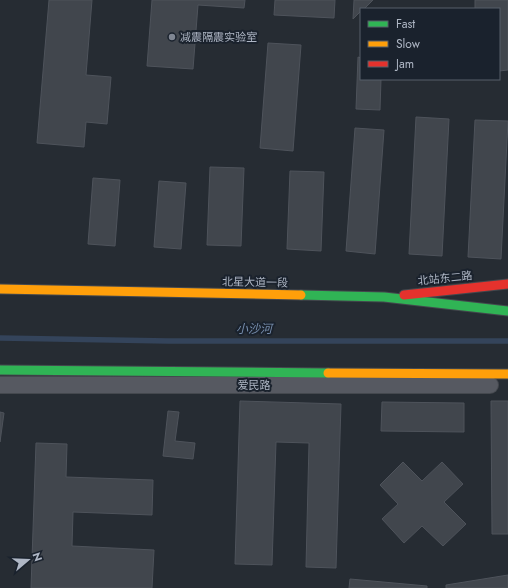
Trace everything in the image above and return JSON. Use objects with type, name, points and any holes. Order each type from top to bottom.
[{"type":"main road","name":"北站东二路","points":[[384,297],[508,284]]},
{"type":"main road","name":"北星大道一段","points":[[0,289],[384,297],[508,311]]},
{"type":"main road","points":[[0,370],[508,374]]},
{"type":"street","name":"爱民路","points":[[0,385],[508,384]]},
{"type":"building","points":[[49,0],[92,0],[86,75],[111,77],[107,124],[86,122],[84,147],[37,143]]},
{"type":"building","name":"减震隔震实验室","points":[[152,0],[245,0],[244,8],[198,5],[193,69],[147,66]]},
{"type":"building","points":[[275,0],[335,0],[334,18],[274,15]]},
{"type":"building","points":[[354,0],[373,0],[365,8],[360,8],[360,12],[353,19]]},
{"type":"building","points":[[475,0],[508,0],[508,70],[500,71],[500,8],[475,8]]},
{"type":"building","points":[[268,43],[301,45],[293,151],[260,148]]},
{"type":"building","points":[[358,57],[360,58],[360,80],[381,80],[380,110],[356,109]]},
{"type":"building","points":[[416,117],[449,119],[442,256],[409,254]]},
{"type":"building","points":[[475,120],[508,121],[501,259],[468,257]]},
{"type":"building","points":[[355,128],[384,130],[375,254],[346,251]]},
{"type":"building","points":[[210,167],[244,168],[241,246],[207,245]]},
{"type":"building","points":[[290,171],[324,172],[321,251],[287,249]]},
{"type":"building","points":[[93,178],[120,180],[115,246],[88,244]]},
{"type":"building","points":[[159,181],[186,183],[181,249],[154,247]]},
{"type":"building","points":[[240,401],[341,404],[336,568],[306,567],[309,443],[276,442],[272,565],[235,564]]},
{"type":"building","points":[[491,401],[508,401],[508,534],[492,534]]},
{"type":"building","points":[[382,402],[464,403],[464,432],[381,431]]},
{"type":"building","points":[[168,411],[179,412],[175,441],[195,443],[193,459],[163,456]]},
{"type":"building","points":[[0,412],[4,413],[0,442]]},
{"type":"building","points":[[36,443],[67,444],[66,477],[153,480],[152,515],[73,512],[72,546],[154,550],[152,588],[31,588]]},
{"type":"building","points":[[403,462],[422,481],[442,462],[463,484],[444,502],[466,524],[443,546],[422,526],[404,543],[382,519],[398,504],[380,485]]},
{"type":"building","points":[[508,575],[508,588],[446,588],[446,585]]},
{"type":"building","points":[[350,579],[427,586],[427,588],[349,588]]},
{"type":"waterway","name":"小沙河","points":[[0,338],[168,341],[508,341]]},
{"type":"traffic: fast","points":[[301,295],[384,297],[508,311]]},
{"type":"traffic: fast","points":[[0,370],[328,373]]},
{"type":"traffic: slow","points":[[0,289],[301,295]]},
{"type":"traffic: slow","points":[[328,373],[508,374]]},
{"type":"traffic: jam","points":[[404,295],[508,284]]},
{"type":"place","name":"减震隔震实验室","points":[[172,37]]}]
